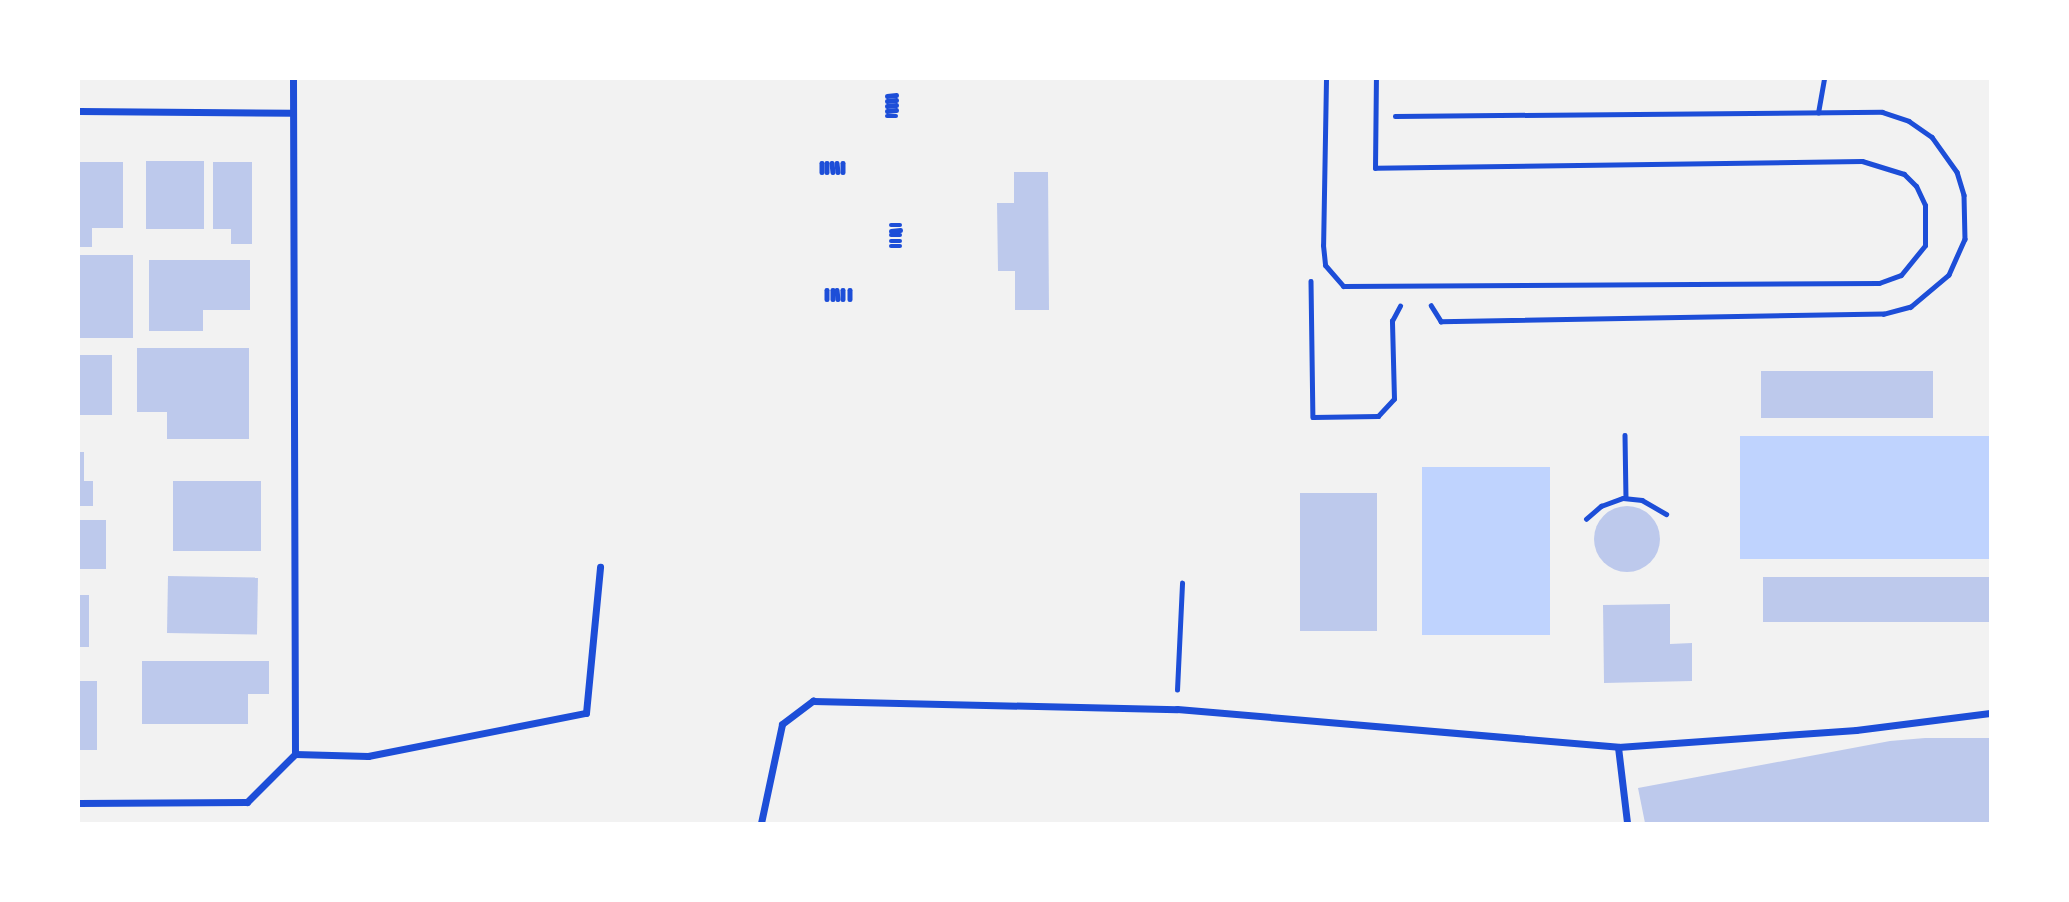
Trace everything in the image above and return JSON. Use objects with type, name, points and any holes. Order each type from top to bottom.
[{"type":"street","points":[[79,803],[247,802],[295,754],[293,79]]},
{"type":"street","points":[[79,111],[293,113]]},
{"type":"street","points":[[295,754],[368,756],[586,713],[600,567]]},
{"type":"street","points":[[761,823],[782,724],[813,701],[845,699],[1177,709],[1618,747],[1856,730],[1990,713]]},
{"type":"street","points":[[1618,747],[1627,823]]},
{"type":"lane","points":[[1326,79],[1323,245],[1325,265],[1343,286],[1879,283],[1901,275],[1925,245],[1925,205],[1916,187],[1903,174],[1862,161],[1375,168],[1376,79]]},
{"type":"path","points":[[1818,113],[1824,79]]},
{"type":"path","points":[[887,107],[896,107]]},
{"type":"path","points":[[887,107],[896,107]]},
{"type":"path","points":[[887,107],[896,107]]},
{"type":"path","points":[[1395,117],[1818,113],[1897,115],[1932,137],[1957,172],[1966,209],[1961,252],[1942,286],[1911,307],[1884,314],[1441,322],[1440,314],[1420,301]]},
{"type":"path","points":[[834,163],[834,172],[834,163]]},
{"type":"path","points":[[891,234],[900,234]]},
{"type":"path","points":[[891,234],[900,234]]},
{"type":"path","points":[[891,234],[900,234]]},
{"type":"path","points":[[1311,274],[1313,417],[1378,416],[1394,399],[1392,321],[1399,306],[1410,301]]},
{"type":"path","points":[[839,290],[839,299],[839,290]]},
{"type":"path","points":[[1625,435],[1626,498]]},
{"type":"path","points":[[1586,519],[1611,501],[1626,498],[1653,504],[1666,514]]},
{"type":"path","points":[[1177,709],[1182,583]]},
{"type":"water","points":[[1740,436],[1990,436],[1990,559],[1740,559]]},
{"type":"water","points":[[1422,467],[1550,467],[1550,635],[1422,635]]},
{"type":"building","points":[[146,161],[204,161],[204,229],[146,229]]},
{"type":"building","points":[[79,162],[123,162],[123,228],[92,228],[92,247],[79,247]]},
{"type":"building","points":[[213,162],[252,162],[252,244],[231,244],[231,229],[213,229]]},
{"type":"building","points":[[1014,172],[1048,172],[1049,310],[1015,310],[1015,271],[998,271],[997,203],[1014,203]]},
{"type":"building","points":[[79,255],[133,255],[133,338],[79,338]]},
{"type":"building","points":[[149,260],[250,260],[250,310],[203,310],[203,331],[149,331]]},
{"type":"building","points":[[137,348],[249,348],[249,439],[167,439],[167,412],[137,412]]},
{"type":"building","points":[[79,355],[112,355],[112,415],[79,415]]},
{"type":"building","points":[[1761,371],[1933,371],[1933,418],[1761,418]]},
{"type":"building","points":[[79,452],[84,452],[84,481],[93,481],[93,506],[79,506]]},
{"type":"building","points":[[173,481],[261,481],[261,551],[173,551]]},
{"type":"building","points":[[1300,493],[1377,493],[1377,631],[1300,631]]},
{"type":"building","points":[[1627,506],[1640,509],[1650,516],[1657,526],[1660,539],[1657,552],[1650,562],[1640,569],[1627,572],[1614,569],[1604,562],[1597,552],[1594,539],[1597,526],[1604,516],[1614,509]]},
{"type":"building","points":[[79,520],[106,520],[106,569],[79,569]]},
{"type":"building","points":[[168,576],[258,578],[257,635],[167,633]]},
{"type":"building","points":[[1763,577],[1990,577],[1990,622],[1763,622]]},
{"type":"building","points":[[79,595],[89,595],[89,647],[79,647]]},
{"type":"building","points":[[1670,604],[1670,644],[1692,643],[1692,681],[1604,683],[1603,605]]},
{"type":"building","points":[[142,661],[269,661],[269,694],[248,694],[248,724],[142,724]]},
{"type":"building","points":[[79,681],[97,681],[97,750],[79,750]]},
{"type":"building","points":[[1990,738],[1990,823],[1645,823],[1638,788],[1890,741]]}]
